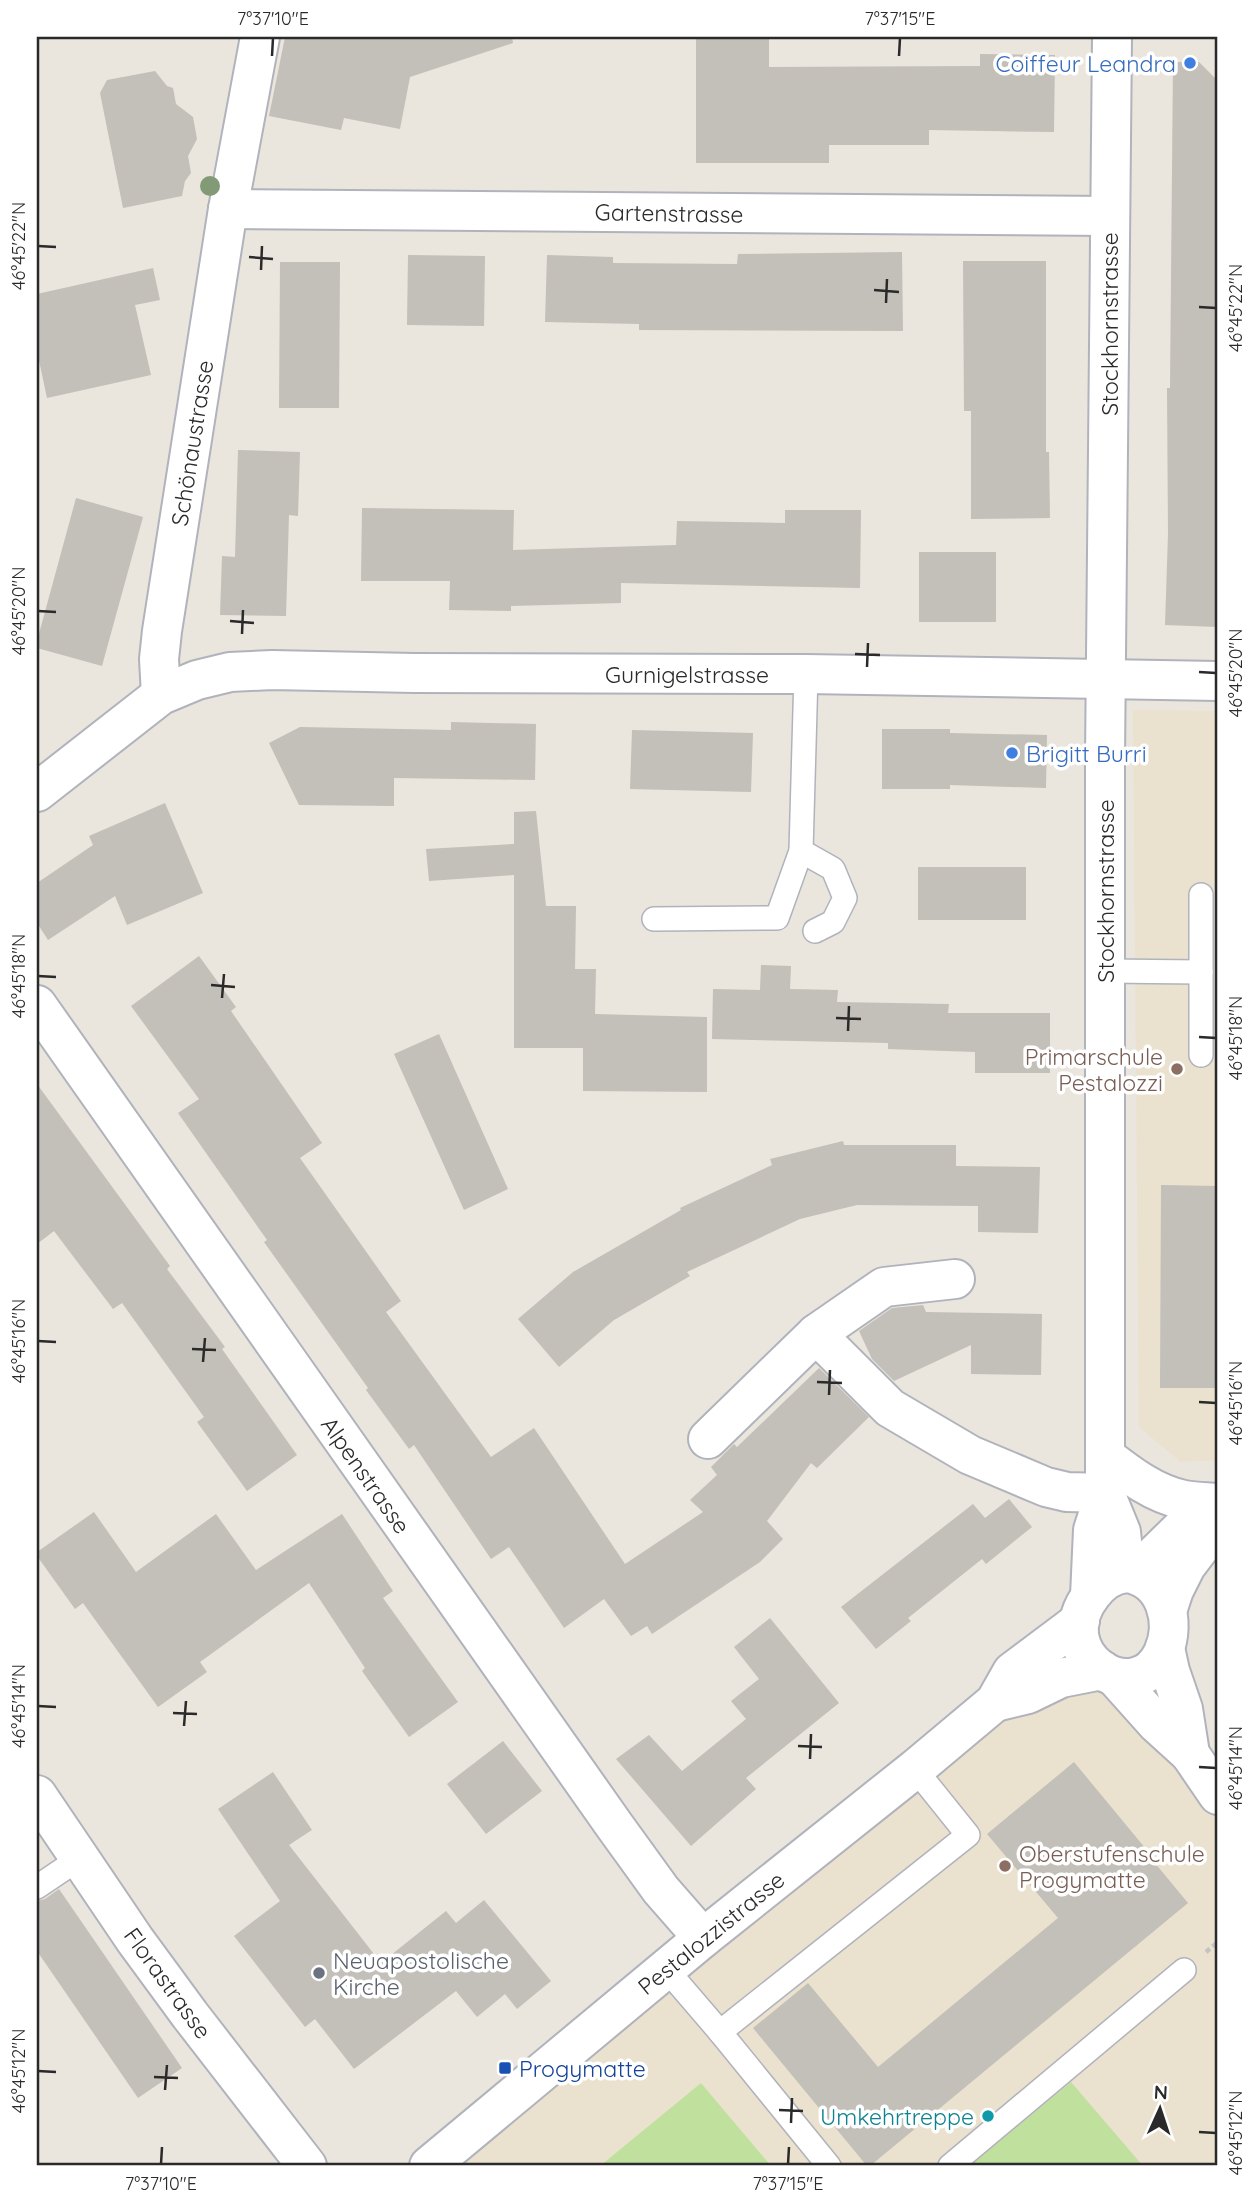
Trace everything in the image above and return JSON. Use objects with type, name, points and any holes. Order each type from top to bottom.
[{"type":"street","name":"Schönaustrasse","points":[[160,695],[159,659],[162,631],[228,209],[260,37]]},
{"type":"street","name":"Stockhornstrasse","points":[[1085,1608],[1093,1530],[1105,1493],[1105,971],[1112,37]]},
{"type":"street","name":"Gartenstrasse","points":[[228,209],[1110,216]]},
{"type":"street","name":"Gurnigelstrasse","points":[[160,695],[197,680],[230,672],[272,670],[806,674],[1218,681]]},
{"type":"street","points":[[37,792],[160,695]]},
{"type":"street","name":"Alpenstrasse","points":[[37,1005],[614,1825],[661,1890],[703,1938]]},
{"type":"street","points":[[708,1439],[816,1334],[884,1287],[955,1279]]},
{"type":"street","points":[[816,1334],[890,1408],[970,1455],[1046,1488],[1067,1493],[1105,1493]]},
{"type":"street","points":[[1105,1456],[1128,1473],[1172,1497],[1218,1503]]},
{"type":"street","name":"Stockhornstrasse","points":[[1105,1493],[1122,1532],[1124,1561],[1131,1574]]},
{"type":"street","points":[[1131,1574],[1186,1524],[1218,1510]]},
{"type":"street","points":[[1108,1674],[1133,1676],[1151,1669],[1166,1630],[1174,1590],[1186,1566],[1218,1524]]},
{"type":"street","points":[[1190,1754],[1183,1709],[1170,1671],[1165,1601],[1154,1585],[1143,1577],[1116,1574],[1103,1582],[1085,1608],[1080,1635],[1084,1652],[1088,1659],[1108,1674],[1190,1754],[1218,1795]]},
{"type":"street","name":"Pestalozzistrasse","points":[[429,2166],[703,1938],[995,1702],[1012,1672],[1085,1608]]},
{"type":"street","name":"Pestalozzistrasse","points":[[995,1702],[1028,1694],[1060,1678],[1108,1674]]},
{"type":"street","name":"Florastrasse","points":[[37,1795],[190,2015],[307,2166]]},
{"type":"lane","points":[[654,919],[777,918],[801,851],[806,674]]},
{"type":"lane","points":[[801,851],[833,869],[845,898],[833,922],[815,931]]},
{"type":"lane","points":[[1200,895],[1201,1055]]},
{"type":"lane","points":[[1105,971],[1201,972]]},
{"type":"lane","points":[[720,2032],[968,1835],[915,1769]]},
{"type":"lane","points":[[37,1887],[80,1858]]},
{"type":"lane","points":[[666,1969],[829,2166]]},
{"type":"lane","points":[[950,2166],[1184,1970]]},
{"type":"shaded area","name":"Primarschule Pestalozzi","points":[[1133,710],[1218,711],[1218,1460],[1181,1462],[1139,1427]]},
{"type":"shaded area","name":"Oberstufenschule Progymatte","points":[[1088,1673],[1218,1795],[1218,2166],[429,2166],[995,1702]]},
{"type":"green space","points":[[1071,2082],[1143,2166],[969,2166]]},
{"type":"green space","points":[[701,2083],[771,2166],[600,2166]]},
{"type":"building","points":[[285,37],[512,37],[513,43],[410,77],[400,129],[344,118],[341,130],[269,116]]},
{"type":"building","points":[[696,37],[769,37],[769,67],[980,66],[980,54],[1055,55],[1054,132],[929,130],[929,145],[829,145],[829,163],[696,163]]},
{"type":"building","points":[[1173,62],[1199,62],[1218,81],[1218,627],[1165,625]]},
{"type":"building","points":[[155,71],[167,86],[173,88],[176,104],[193,117],[197,139],[188,156],[191,173],[185,181],[182,196],[123,208],[100,93],[107,80]]},
{"type":"building","points":[[902,252],[903,331],[639,330],[639,324],[545,322],[547,255],[613,257],[613,263],[737,264],[738,254]]},
{"type":"building","points":[[408,255],[485,256],[484,326],[407,325]]},
{"type":"building","points":[[963,261],[1046,261],[1046,452],[1049,452],[1050,518],[971,519],[971,411],[964,411]]},
{"type":"building","points":[[280,262],[340,262],[339,408],[279,408]]},
{"type":"building","points":[[153,268],[160,300],[135,305],[151,375],[47,398],[37,351],[37,294]]},
{"type":"building","points":[[238,450],[300,452],[298,516],[289,515],[286,616],[220,615],[222,556],[235,557]]},
{"type":"building","points":[[76,498],[143,517],[102,666],[37,648]]},
{"type":"building","points":[[362,508],[514,510],[513,550],[676,545],[677,521],[785,523],[785,510],[861,510],[860,588],[621,583],[621,603],[511,606],[511,611],[449,610],[450,581],[361,581]]},
{"type":"building","points":[[919,552],[996,552],[996,622],[919,622]]},
{"type":"building","points":[[451,722],[536,724],[535,780],[394,778],[394,806],[299,805],[269,743],[300,727],[451,730]]},
{"type":"building","points":[[882,729],[950,729],[950,733],[1047,735],[1046,788],[950,785],[950,789],[882,789]]},
{"type":"building","points":[[632,730],[753,733],[751,792],[630,789]]},
{"type":"building","points":[[165,803],[203,893],[127,925],[115,896],[48,940],[37,923],[37,883],[93,845],[89,836]]},
{"type":"building","points":[[536,811],[546,906],[576,906],[575,969],[596,969],[595,1014],[707,1017],[707,1092],[583,1091],[583,1048],[514,1048],[514,875],[429,881],[426,849],[514,844],[514,812]]},
{"type":"building","points":[[918,867],[1026,867],[1026,920],[918,920]]},
{"type":"building","points":[[199,956],[236,1007],[231,1011],[322,1143],[300,1158],[401,1301],[386,1312],[491,1457],[534,1428],[625,1564],[703,1512],[690,1500],[717,1475],[711,1467],[734,1444],[737,1447],[819,1368],[869,1417],[817,1468],[811,1463],[767,1521],[783,1539],[760,1562],[652,1634],[647,1626],[631,1636],[604,1599],[564,1628],[509,1547],[491,1559],[414,1445],[409,1449],[366,1390],[368,1388],[264,1242],[267,1240],[178,1113],[199,1099],[131,1006]]},
{"type":"building","points":[[761,965],[791,966],[790,989],[838,990],[837,1002],[949,1004],[948,1013],[1050,1013],[1050,1073],[975,1073],[975,1052],[888,1049],[888,1043],[712,1039],[713,989],[760,990]]},
{"type":"building","points":[[439,1034],[508,1189],[464,1210],[394,1054]]},
{"type":"building","points":[[37,1084],[170,1266],[167,1269],[225,1347],[222,1349],[297,1455],[247,1491],[197,1422],[204,1417],[122,1303],[113,1309],[54,1231],[37,1244]]},
{"type":"building","points":[[843,1141],[844,1145],[956,1145],[956,1166],[1040,1167],[1038,1233],[978,1232],[978,1206],[857,1205],[800,1219],[687,1272],[690,1276],[614,1320],[559,1367],[518,1319],[573,1272],[681,1210],[680,1208],[772,1165],[770,1159]]},
{"type":"building","points":[[1161,1185],[1218,1186],[1218,1388],[1160,1388]]},
{"type":"building","points":[[923,1305],[926,1312],[1042,1314],[1041,1375],[971,1374],[971,1345],[894,1381],[872,1359],[859,1331],[892,1308]]},
{"type":"building","points":[[1009,1499],[1032,1527],[986,1564],[982,1559],[908,1618],[911,1621],[876,1649],[841,1607],[973,1504],[985,1518]]},
{"type":"building","points":[[94,1512],[136,1572],[216,1514],[256,1570],[342,1514],[393,1591],[383,1598],[458,1702],[409,1737],[362,1671],[365,1668],[309,1583],[200,1662],[207,1672],[158,1707],[83,1603],[75,1609],[37,1556],[37,1552]]},
{"type":"building","points":[[770,1618],[839,1703],[746,1778],[756,1789],[691,1846],[616,1759],[649,1735],[682,1771],[746,1719],[731,1701],[759,1679],[734,1647]]},
{"type":"building","points":[[503,1741],[542,1791],[486,1834],[447,1784]]},
{"type":"building","points":[[1074,1762],[1188,1903],[867,2166],[753,2028],[808,1983],[878,2067],[1058,1918],[987,1834]]},
{"type":"building","name":"Neuapostolische Kirche","points":[[273,1772],[312,1830],[289,1845],[381,1963],[446,1911],[456,1923],[484,1900],[551,1981],[517,2009],[505,1994],[477,2017],[456,1991],[354,2069],[315,2019],[305,2027],[234,1936],[280,1901],[218,1809]]},
{"type":"building","points":[[59,1889],[182,2068],[138,2098],[37,1951],[37,1901]]},
{"type":"place","name":"Coiffeur Leandra","points":[[1190,63]]},
{"type":"place","name":"Brigitt Burri","points":[[1012,753]]},
{"type":"place","name":"Primarschule Pestalozzi","points":[[1177,1069]]},
{"type":"place","name":"Oberstufenschule Progymatte","points":[[1005,1866]]},
{"type":"place","name":"Neuapostolische Kirche","points":[[319,1973]]},
{"type":"place","name":"Progymatte","points":[[505,2068]]},
{"type":"place","name":"Umkehrtreppe","points":[[988,2116]]}]
